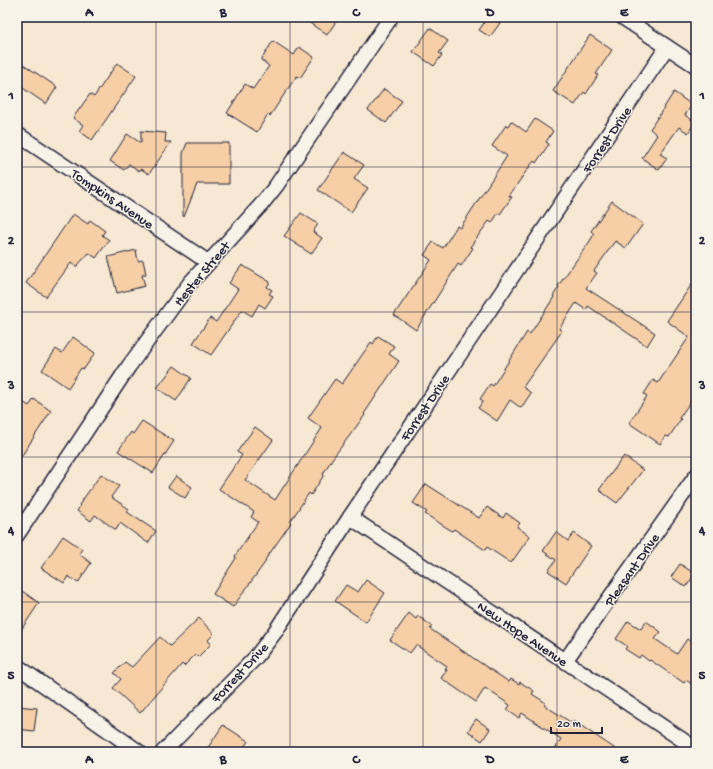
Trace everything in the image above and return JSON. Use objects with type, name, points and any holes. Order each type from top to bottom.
[{"type":"street","name":"Hester Street","points":[[17,535],[129,366],[190,283],[261,205],[276,186],[392,17]]},
{"type":"street","points":[[622,17],[696,66]]},
{"type":"street","name":"Forrest Drive","points":[[163,752],[256,657],[275,632],[350,517],[667,47]]},
{"type":"street","name":"Tompkins Avenue","points":[[17,134],[208,262]]},
{"type":"street","name":"Pleasant Drive","points":[[565,661],[696,476]]},
{"type":"street","name":"New Hope Avenue","points":[[350,517],[696,750]]},
{"type":"street","points":[[17,666],[139,752]]},
{"type":"building","points":[[301,17],[339,17],[327,35]]},
{"type":"building","points":[[488,17],[500,23],[490,37],[479,30]]},
{"type":"building","points":[[430,28],[448,41],[439,53],[442,55],[434,66],[413,52]]},
{"type":"building","points":[[590,35],[612,50],[596,74],[598,75],[586,94],[584,92],[575,105],[553,91]]},
{"type":"building","points":[[273,41],[294,55],[299,47],[314,57],[300,78],[297,76],[293,81],[270,116],[268,114],[257,132],[227,113],[245,84],[253,89],[269,66],[261,60]]},
{"type":"building","points":[[17,60],[57,87],[46,104],[17,84]]},
{"type":"building","points":[[117,63],[136,76],[92,140],[79,131],[83,125],[73,118],[90,94],[94,97]]},
{"type":"building","points":[[384,89],[402,101],[386,123],[368,110]]},
{"type":"building","points":[[674,92],[692,105],[685,115],[695,122],[688,133],[679,127],[660,154],[667,158],[659,170],[642,158],[657,135],[650,129]]},
{"type":"building","points":[[535,119],[553,131],[546,142],[549,144],[536,163],[534,161],[527,170],[509,196],[512,197],[500,214],[498,213],[492,223],[489,221],[470,247],[473,248],[461,266],[458,264],[416,330],[394,315],[431,260],[424,255],[433,242],[443,248],[457,226],[460,228],[507,156],[492,146],[506,125],[508,126],[511,121],[526,132]]},
{"type":"building","points":[[141,131],[166,133],[165,142],[171,142],[149,174],[141,169],[139,171],[129,164],[124,170],[110,161],[127,134],[141,143]]},
{"type":"building","points":[[187,143],[229,143],[229,184],[197,184],[184,217],[183,153]]},
{"type":"building","points":[[344,152],[364,165],[354,179],[368,188],[351,212],[318,190]]},
{"type":"building","points":[[612,201],[643,224],[626,248],[615,241],[594,271],[597,273],[586,288],[655,333],[647,346],[588,306],[586,310],[576,303],[559,329],[562,331],[523,387],[531,393],[521,408],[510,400],[497,421],[478,408],[483,401],[480,399],[490,384],[493,386],[527,332],[530,334],[554,297],[553,296],[559,287],[558,286],[590,241],[594,234],[591,231]]},
{"type":"building","points":[[301,213],[318,224],[313,232],[322,238],[311,254],[284,236]]},
{"type":"building","points":[[73,214],[88,224],[90,220],[105,231],[102,235],[109,240],[96,258],[89,253],[76,267],[71,263],[46,297],[26,283]]},
{"type":"building","points":[[136,250],[138,261],[143,260],[146,274],[142,275],[145,286],[117,293],[108,257]]},
{"type":"building","points":[[242,265],[270,282],[267,287],[272,290],[269,294],[273,296],[265,308],[259,304],[252,316],[242,310],[211,355],[193,343],[210,318],[216,322],[238,289],[229,283]]},
{"type":"building","points":[[696,278],[696,394],[679,418],[681,419],[669,437],[666,436],[660,444],[629,423],[647,396],[644,394],[653,380],[658,383],[689,337],[667,321]]},
{"type":"building","points":[[378,336],[394,346],[389,354],[399,361],[364,414],[365,415],[332,459],[311,495],[309,493],[290,522],[291,523],[265,560],[266,561],[233,607],[213,594],[236,558],[235,556],[258,522],[251,517],[254,512],[219,489],[242,455],[237,452],[255,427],[273,440],[245,480],[275,500],[322,428],[308,418],[335,379],[342,384],[371,342],[373,344]]},
{"type":"building","points":[[73,337],[95,353],[84,369],[81,368],[68,388],[42,370],[56,349],[62,353]]},
{"type":"building","points":[[174,366],[191,378],[176,401],[157,388]]},
{"type":"building","points":[[17,398],[29,406],[34,399],[51,411],[17,463]]},
{"type":"building","points":[[142,421],[174,441],[153,473],[118,451],[131,432],[133,434]]},
{"type":"building","points":[[624,456],[643,470],[617,503],[599,490]]},
{"type":"building","points":[[101,474],[119,486],[111,497],[129,509],[127,512],[156,531],[148,543],[120,523],[116,530],[95,515],[91,521],[77,511],[80,506],[79,505]]},
{"type":"building","points":[[176,476],[192,487],[185,498],[168,487]]},
{"type":"building","points":[[426,484],[479,518],[487,507],[503,518],[506,513],[520,523],[517,527],[530,536],[511,563],[487,547],[485,550],[454,529],[452,531],[425,514],[427,512],[413,503]]},
{"type":"building","points":[[556,532],[568,541],[574,533],[591,546],[566,583],[548,571],[556,560],[543,551]]},
{"type":"building","points":[[63,536],[82,549],[79,554],[91,563],[78,583],[68,576],[64,583],[41,568]]},
{"type":"building","points":[[680,564],[695,574],[686,587],[671,577]]},
{"type":"building","points":[[366,580],[385,593],[366,622],[335,601],[346,585],[358,592]]},
{"type":"building","points":[[22,591],[39,603],[17,636],[17,599]]},
{"type":"building","points":[[409,613],[416,619],[418,616],[432,626],[430,629],[509,682],[511,679],[519,684],[520,682],[534,691],[532,694],[546,703],[544,705],[572,723],[574,721],[620,752],[553,752],[561,739],[522,713],[519,718],[507,710],[510,705],[485,688],[476,702],[441,678],[447,670],[445,669],[447,666],[416,645],[410,653],[390,640]]},
{"type":"building","points":[[199,618],[214,634],[208,640],[211,644],[198,657],[195,655],[184,666],[182,664],[140,713],[113,688],[121,679],[114,673],[125,662],[132,667],[160,637],[170,646]]},
{"type":"building","points":[[628,621],[641,629],[646,621],[661,632],[655,639],[677,654],[687,639],[696,646],[696,687],[686,680],[684,683],[641,655],[639,658],[625,649],[627,646],[616,639]]},
{"type":"building","points":[[17,706],[37,708],[34,731],[17,729]]},
{"type":"building","points":[[476,719],[490,729],[482,741],[468,731]]},
{"type":"building","points":[[223,725],[248,741],[241,752],[205,752]]}]
